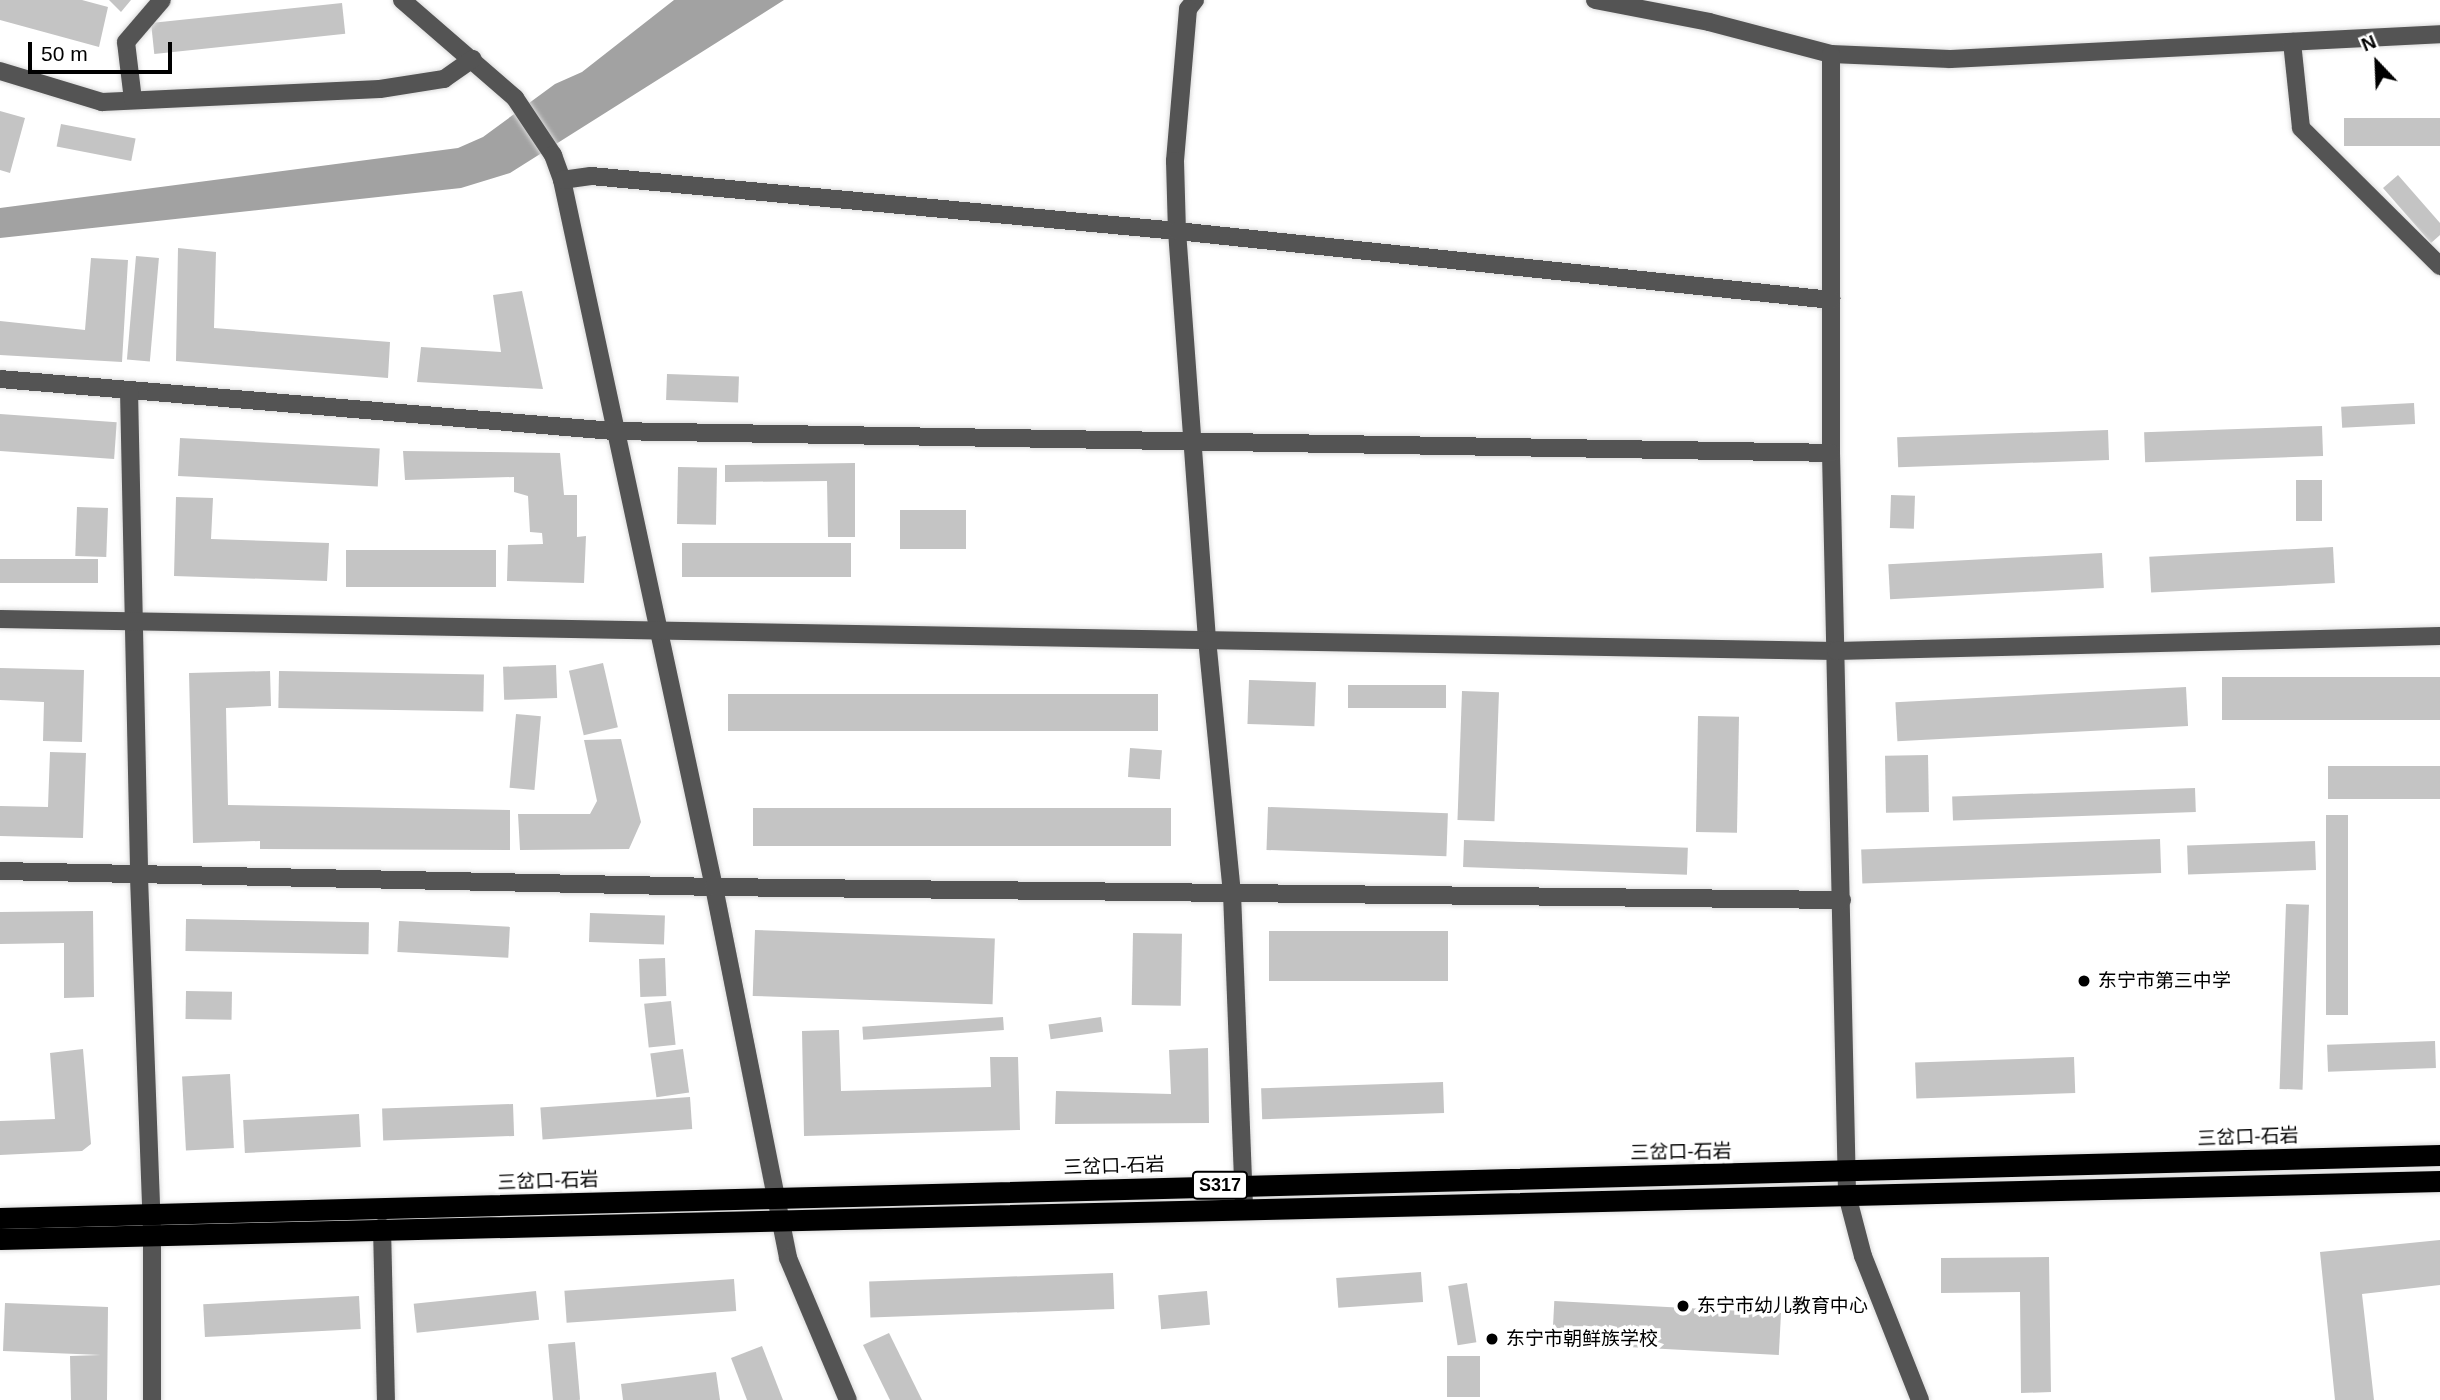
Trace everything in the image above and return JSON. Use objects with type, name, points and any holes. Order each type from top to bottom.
[{"type":"highway","name":"三岔口-石岩","points":[[0,1239],[151,1224],[776,1198],[2440,1155]]},
{"type":"highway","name":"三岔口-石岩","points":[[0,1218],[151,1224],[382,1227],[780,1222],[2440,1181]]},
{"type":"street","points":[[133,100],[126,42],[162,0]]},
{"type":"street","points":[[402,0],[515,98],[553,155],[562,180],[612,431],[659,630],[714,887],[788,1258],[848,1400]]},
{"type":"street","points":[[1195,0],[1188,9],[1175,161],[1177,231],[1191,443],[1231,893],[1244,1209]]},
{"type":"street","points":[[1595,0],[1709,22],[1831,54],[1950,59],[2440,34]]},
{"type":"street","points":[[2291,42],[2301,128],[2440,266]]},
{"type":"street","points":[[1831,54],[1831,453],[1847,1195],[1863,1255],[1920,1400]]},
{"type":"street","points":[[0,71],[102,102],[380,89],[444,79],[473,60]]},
{"type":"street","points":[[562,180],[591,176],[1177,231],[1831,300]]},
{"type":"street","points":[[0,379],[612,431],[1831,453]]},
{"type":"street","points":[[129,390],[136,624],[139,877],[151,1224],[152,1400]]},
{"type":"street","points":[[0,619],[136,624],[1207,639],[1836,652],[2440,636]]},
{"type":"street","points":[[0,871],[139,877],[714,887],[1842,900]]},
{"type":"street","points":[[382,1227],[386,1400]]},
{"type":"shaded area","points":[[674,0],[784,0],[510,173],[461,188],[0,238],[0,208],[458,148],[483,137],[555,84],[582,72]]},
{"type":"building","points":[[0,0],[82,0],[108,7],[99,47],[0,20]]},
{"type":"building","points":[[109,0],[131,0],[121,12]]},
{"type":"building","points":[[342,3],[345,34],[154,54],[151,23]]},
{"type":"building","points":[[0,111],[25,118],[10,173],[0,170]]},
{"type":"building","points":[[2344,118],[2440,118],[2440,146],[2344,146]]},
{"type":"building","points":[[61,124],[136,139],[131,161],[57,147]]},
{"type":"building","points":[[2398,175],[2440,223],[2440,235],[2431,243],[2383,188]]},
{"type":"building","points":[[178,248],[216,252],[214,328],[390,342],[388,378],[176,361]]},
{"type":"building","points":[[136,256],[159,258],[150,362],[127,360]]},
{"type":"building","points":[[91,258],[128,260],[122,362],[0,355],[0,321],[85,330]]},
{"type":"building","points":[[522,291],[543,389],[417,382],[421,347],[501,352],[493,295]]},
{"type":"building","points":[[667,374],[739,377],[738,402],[666,400]]},
{"type":"building","points":[[2414,403],[2415,424],[2342,428],[2341,407]]},
{"type":"building","points":[[0,414],[117,422],[114,459],[0,451]]},
{"type":"building","points":[[2322,426],[2323,456],[2145,462],[2144,432]]},
{"type":"building","points":[[2108,430],[2109,460],[1898,467],[1897,437]]},
{"type":"building","points":[[180,438],[380,448],[378,486],[178,476]]},
{"type":"building","points":[[403,451],[560,453],[564,495],[577,495],[577,537],[586,536],[584,583],[507,581],[508,545],[543,544],[542,533],[530,532],[528,496],[514,492],[514,477],[405,480]]},
{"type":"building","points":[[855,463],[855,537],[828,537],[827,481],[725,482],[725,465]]},
{"type":"building","points":[[678,467],[717,468],[716,525],[677,524]]},
{"type":"building","points":[[2296,480],[2322,480],[2322,521],[2296,521]]},
{"type":"building","points":[[1891,495],[1915,496],[1914,529],[1890,528]]},
{"type":"building","points":[[176,497],[213,498],[211,539],[329,543],[327,581],[174,576]]},
{"type":"building","points":[[77,507],[108,508],[106,557],[75,556]]},
{"type":"building","points":[[900,510],[966,510],[966,549],[900,549]]},
{"type":"building","points":[[682,543],[851,543],[851,577],[682,577]]},
{"type":"building","points":[[2333,547],[2335,583],[2151,593],[2149,557]]},
{"type":"building","points":[[346,550],[496,550],[496,587],[346,587]]},
{"type":"building","points":[[2102,553],[2104,588],[1890,599],[1888,564]]},
{"type":"building","points":[[0,559],[98,559],[98,583],[0,583]]},
{"type":"building","points":[[603,663],[618,727],[584,735],[569,671]]},
{"type":"building","points":[[556,665],[557,698],[504,700],[503,667]]},
{"type":"building","points":[[0,668],[84,670],[82,742],[43,741],[44,702],[0,700]]},
{"type":"building","points":[[270,671],[271,706],[226,708],[228,805],[510,810],[510,850],[260,849],[260,841],[193,843],[189,673]]},
{"type":"building","points":[[279,671],[484,675],[483,712],[278,708]]},
{"type":"building","points":[[2222,677],[2440,677],[2440,720],[2222,720]]},
{"type":"building","points":[[1249,680],[1316,682],[1314,726],[1247,724]]},
{"type":"building","points":[[1348,685],[1446,685],[1446,708],[1348,708]]},
{"type":"building","points":[[2186,687],[2188,726],[1897,741],[1895,702]]},
{"type":"building","points":[[1462,691],[1499,692],[1494,821],[1457,820]]},
{"type":"building","points":[[728,694],[1158,694],[1158,731],[728,731]]},
{"type":"building","points":[[516,714],[541,716],[534,790],[510,788]]},
{"type":"building","points":[[1698,716],[1739,717],[1737,833],[1696,832]]},
{"type":"building","points":[[621,739],[641,822],[629,849],[520,850],[518,814],[590,814],[597,801],[584,740]]},
{"type":"building","points":[[1130,748],[1162,750],[1160,779],[1128,777]]},
{"type":"building","points":[[50,752],[86,753],[83,838],[0,836],[0,806],[48,807]]},
{"type":"building","points":[[1928,755],[1929,812],[1886,813],[1885,756]]},
{"type":"building","points":[[2328,766],[2440,766],[2440,799],[2328,799]]},
{"type":"building","points":[[2195,788],[2196,812],[1953,820],[1952,796]]},
{"type":"building","points":[[1268,807],[1448,813],[1446,856],[1266,850]]},
{"type":"building","points":[[753,808],[1171,808],[1171,846],[753,846]]},
{"type":"building","points":[[2326,815],[2348,815],[2348,1015],[2326,1015]]},
{"type":"building","points":[[2160,839],[2161,873],[1862,883],[1861,849]]},
{"type":"building","points":[[1464,840],[1688,848],[1687,875],[1463,867]]},
{"type":"building","points":[[2315,841],[2316,870],[2188,874],[2187,845]]},
{"type":"building","points":[[2286,904],[2309,905],[2303,1090],[2280,1089]]},
{"type":"building","points":[[93,911],[94,997],[64,998],[64,943],[0,944],[0,912]]},
{"type":"building","points":[[590,913],[665,916],[664,945],[589,942]]},
{"type":"building","points":[[186,919],[369,922],[368,954],[185,951]]},
{"type":"building","points":[[399,921],[510,927],[508,958],[397,952]]},
{"type":"building","points":[[755,930],[995,938],[993,1004],[753,996]]},
{"type":"building","points":[[1269,931],[1448,931],[1448,981],[1269,981]]},
{"type":"building","points":[[1133,933],[1182,934],[1181,1006],[1132,1005]]},
{"type":"building","points":[[665,958],[666,996],[640,997],[639,959]]},
{"type":"building","points":[[186,991],[232,992],[232,1020],[186,1019]]},
{"type":"building","points":[[671,1001],[676,1045],[649,1048],[644,1004]]},
{"type":"building","points":[[1003,1017],[1004,1030],[863,1040],[862,1027]]},
{"type":"building","points":[[1101,1017],[1103,1032],[1051,1039],[1049,1024]]},
{"type":"building","points":[[839,1030],[841,1091],[991,1087],[990,1057],[1018,1057],[1020,1130],[804,1136],[802,1031]]},
{"type":"building","points":[[2435,1041],[2436,1068],[2328,1072],[2327,1045]]},
{"type":"building","points":[[1208,1048],[1209,1123],[1055,1124],[1056,1091],[1171,1094],[1169,1050]]},
{"type":"building","points":[[83,1049],[91,1144],[82,1151],[0,1155],[0,1121],[55,1119],[50,1053]]},
{"type":"building","points":[[683,1049],[689,1093],[656,1097],[650,1054]]},
{"type":"building","points":[[2074,1057],[2075,1093],[1916,1099],[1915,1063]]},
{"type":"building","points":[[230,1074],[234,1148],[186,1150],[182,1077]]},
{"type":"building","points":[[1443,1082],[1444,1113],[1262,1119],[1261,1088]]},
{"type":"building","points":[[690,1097],[692,1129],[543,1139],[540,1107]]},
{"type":"building","points":[[513,1104],[514,1136],[383,1141],[382,1109]]},
{"type":"building","points":[[359,1114],[361,1147],[245,1153],[243,1120]]},
{"type":"building","points":[[2440,1240],[2440,1285],[2362,1294],[2374,1400],[2335,1400],[2320,1252]]},
{"type":"building","points":[[2049,1257],[2051,1392],[2021,1393],[2020,1292],[1941,1293],[1941,1258]]},
{"type":"building","points":[[1421,1272],[1423,1302],[1338,1308],[1336,1278]]},
{"type":"building","points":[[1113,1273],[1114,1309],[870,1317],[869,1282]]},
{"type":"building","points":[[734,1279],[736,1311],[567,1323],[564,1291]]},
{"type":"building","points":[[1467,1283],[1476,1342],[1458,1345],[1448,1286]]},
{"type":"building","points":[[536,1291],[539,1320],[417,1333],[414,1304]]},
{"type":"building","points":[[1207,1291],[1210,1325],[1161,1329],[1158,1295]]},
{"type":"building","points":[[359,1296],[361,1329],[205,1337],[203,1304]]},
{"type":"building","points":[[1554,1301],[1781,1313],[1779,1355],[1552,1343]]},
{"type":"building","points":[[5,1303],[108,1307],[107,1400],[71,1400],[70,1356],[101,1355],[3,1351]]},
{"type":"building","points":[[889,1333],[922,1400],[890,1400],[863,1345]]},
{"type":"building","points":[[575,1342],[580,1400],[553,1400],[548,1344]]},
{"type":"building","points":[[762,1346],[783,1400],[747,1400],[731,1358]]},
{"type":"building","points":[[1447,1356],[1480,1356],[1480,1397],[1447,1397]]},
{"type":"building","points":[[716,1372],[720,1400],[623,1400],[621,1384]]},
{"type":"place","name":"东宁市第三中学","points":[[2084,981]]},
{"type":"place","name":"东宁市幼儿教育中心","points":[[1683,1306]]},
{"type":"place","name":"东宁市朝鲜族学校","points":[[1492,1339]]}]
